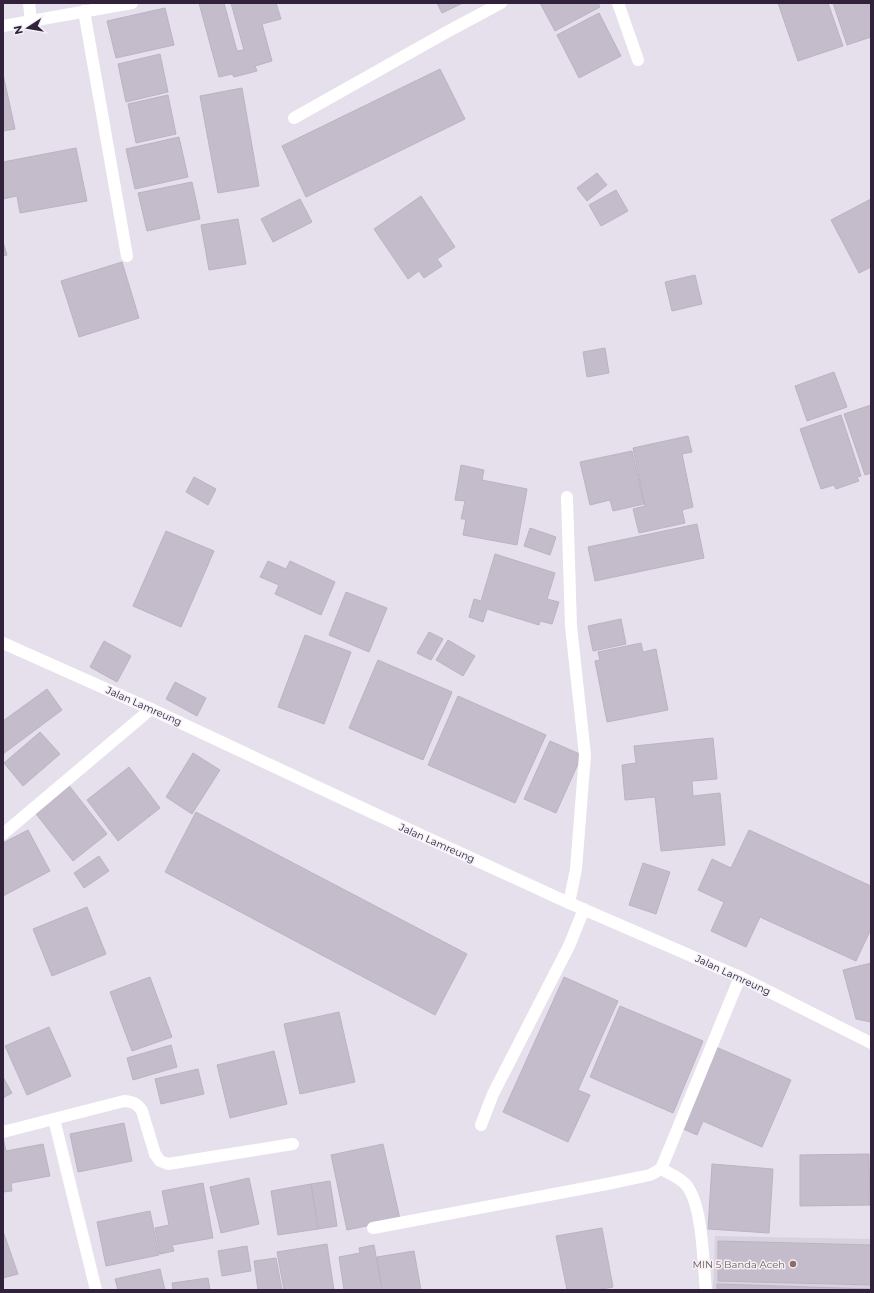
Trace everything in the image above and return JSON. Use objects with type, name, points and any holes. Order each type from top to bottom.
[{"type":"street","points":[[28,3],[31,22]]},
{"type":"street","points":[[3,26],[31,22],[114,4],[132,3]]},
{"type":"street","points":[[294,118],[501,3]]},
{"type":"street","points":[[618,3],[638,60]]},
{"type":"street","points":[[84,11],[127,256]]},
{"type":"street","points":[[567,497],[571,626],[585,755],[576,869],[570,903]]},
{"type":"street","name":"Jalan Lamreung","points":[[3,643],[151,709],[570,903],[740,977],[871,1043]]},
{"type":"street","points":[[3,834],[151,709]]},
{"type":"street","points":[[481,1125],[493,1094],[569,946],[584,909]]},
{"type":"street","points":[[374,1228],[607,1184],[650,1174],[661,1169],[740,977]]},
{"type":"street","points":[[3,1132],[124,1101],[133,1102],[139,1105],[155,1154],[160,1161],[168,1164],[293,1144]]},
{"type":"street","points":[[54,1118],[96,1290]]},
{"type":"street","points":[[661,1169],[677,1178],[687,1187],[695,1202],[700,1222],[706,1290]]},
{"type":"shaded area","name":"MIN 5 Banda Aceh","points":[[715,1236],[871,1239],[871,1290],[713,1290]]},
{"type":"building","points":[[199,3],[224,3],[237,51],[244,50],[231,3],[276,3],[281,19],[262,24],[272,61],[255,66],[257,71],[234,77],[232,74],[219,77]]},
{"type":"building","points":[[437,3],[463,3],[442,13]]},
{"type":"building","points":[[540,3],[598,3],[600,7],[555,31]]},
{"type":"building","points":[[778,3],[828,3],[843,46],[798,61]]},
{"type":"building","points":[[833,3],[871,3],[871,37],[847,45]]},
{"type":"building","points":[[165,8],[174,45],[116,58],[107,21]]},
{"type":"building","points":[[599,13],[621,56],[579,78],[557,35]]},
{"type":"building","points":[[160,54],[168,92],[126,102],[118,64]]},
{"type":"building","points":[[440,69],[465,119],[306,197],[282,146]]},
{"type":"building","points":[[3,74],[15,129],[3,131]]},
{"type":"building","points":[[242,88],[259,186],[218,193],[200,96]]},
{"type":"building","points":[[168,95],[176,134],[136,143],[128,104]]},
{"type":"building","points":[[179,137],[188,177],[135,189],[126,149]]},
{"type":"building","points":[[76,148],[87,201],[20,213],[17,196],[3,199],[3,162]]},
{"type":"building","points":[[597,173],[607,185],[587,201],[577,188]]},
{"type":"building","points":[[192,182],[200,219],[147,231],[138,193]]},
{"type":"building","points":[[616,190],[628,211],[601,226],[589,205]]},
{"type":"building","points":[[421,196],[455,247],[437,259],[442,266],[424,278],[419,271],[408,279],[374,229]]},
{"type":"building","points":[[300,199],[312,222],[273,242],[261,219]]},
{"type":"building","points":[[871,199],[871,267],[859,273],[831,220]]},
{"type":"building","points":[[238,219],[246,264],[209,270],[201,225]]},
{"type":"building","points":[[3,242],[7,255],[3,256]]},
{"type":"building","points":[[122,262],[139,318],[79,337],[61,281]]},
{"type":"building","points":[[695,275],[702,304],[672,311],[665,282]]},
{"type":"building","points":[[605,348],[609,373],[587,377],[583,352]]},
{"type":"building","points":[[834,372],[847,407],[807,421],[795,386]]},
{"type":"building","points":[[871,405],[871,473],[865,475],[844,414]]},
{"type":"building","points":[[841,415],[861,476],[857,477],[859,481],[836,489],[834,485],[821,489],[800,429]]},
{"type":"building","points":[[688,436],[692,452],[682,454],[693,507],[682,510],[685,523],[639,533],[633,509],[645,506],[633,448]]},
{"type":"building","points":[[632,451],[644,504],[613,511],[610,500],[590,505],[580,462]]},
{"type":"building","points":[[461,465],[484,470],[482,480],[527,489],[517,545],[463,535],[466,519],[461,519],[465,501],[455,500]]},
{"type":"building","points":[[194,477],[216,489],[208,505],[186,492]]},
{"type":"building","points":[[697,524],[704,558],[595,581],[588,547]]},
{"type":"building","points":[[530,528],[556,537],[550,555],[524,546]]},
{"type":"building","points":[[166,531],[214,551],[181,627],[133,606]]},
{"type":"building","points":[[495,554],[555,573],[547,599],[559,602],[552,624],[540,621],[539,625],[487,609],[483,622],[469,617],[474,599],[481,601]]},
{"type":"building","points":[[268,561],[286,569],[290,561],[335,582],[321,615],[275,594],[279,585],[260,577]]},
{"type":"building","points":[[346,592],[387,608],[369,652],[329,635]]},
{"type":"building","points":[[621,619],[626,644],[593,651],[588,626]]},
{"type":"building","points":[[429,632],[443,639],[431,660],[417,653]]},
{"type":"building","points":[[305,635],[351,652],[324,724],[278,707]]},
{"type":"building","points":[[448,640],[475,656],[463,676],[436,660]]},
{"type":"building","points":[[104,641],[131,656],[117,682],[90,667]]},
{"type":"building","points":[[641,643],[643,652],[656,649],[668,710],[607,722],[595,661],[600,660],[598,652]]},
{"type":"building","points":[[378,660],[452,692],[423,760],[349,728]]},
{"type":"building","points":[[175,682],[206,698],[197,716],[166,699]]},
{"type":"building","points":[[47,689],[62,710],[3,754],[3,721]]},
{"type":"building","points":[[458,696],[546,735],[515,803],[428,765]]},
{"type":"building","points":[[40,732],[60,754],[23,786],[4,763]]},
{"type":"building","points":[[713,738],[717,779],[692,781],[693,796],[720,793],[725,845],[661,851],[655,797],[625,800],[622,765],[636,763],[634,746]]},
{"type":"building","points":[[550,741],[582,755],[556,813],[524,799]]},
{"type":"building","points":[[193,753],[220,770],[192,814],[166,797]]},
{"type":"building","points":[[129,767],[160,808],[118,841],[87,800]]},
{"type":"building","points":[[67,783],[107,834],[73,861],[33,810]]},
{"type":"building","points":[[196,812],[467,954],[435,1015],[165,872]]},
{"type":"building","points":[[28,830],[50,871],[3,896],[3,843]]},
{"type":"building","points":[[749,830],[871,886],[871,929],[856,961],[760,917],[746,947],[711,931],[724,902],[698,890],[712,859],[731,868]]},
{"type":"building","points":[[99,856],[109,871],[84,888],[74,873]]},
{"type":"building","points":[[643,863],[670,872],[656,914],[629,905]]},
{"type":"building","points":[[87,907],[106,954],[52,976],[33,929]]},
{"type":"building","points":[[871,963],[871,1022],[856,1019],[843,970]]},
{"type":"building","points":[[150,977],[172,1037],[132,1051],[110,992]]},
{"type":"building","points":[[564,977],[618,1001],[578,1090],[590,1095],[568,1142],[503,1112]]},
{"type":"building","points":[[620,1006],[703,1041],[673,1113],[590,1077]]},
{"type":"building","points":[[339,1012],[355,1082],[300,1094],[284,1024]]},
{"type":"building","points":[[49,1027],[71,1076],[27,1095],[5,1046]]},
{"type":"building","points":[[171,1045],[177,1067],[133,1080],[127,1058]]},
{"type":"building","points":[[716,1047],[791,1080],[762,1147],[703,1121],[697,1135],[681,1128]]},
{"type":"building","points":[[274,1051],[287,1104],[230,1118],[217,1065]]},
{"type":"building","points":[[198,1069],[204,1094],[161,1104],[155,1079]]},
{"type":"building","points":[[3,1077],[12,1093],[3,1098]]},
{"type":"building","points":[[124,1123],[132,1161],[78,1172],[70,1134]]},
{"type":"building","points":[[3,1138],[6,1151],[43,1144],[50,1176],[11,1183],[12,1191],[3,1192]]},
{"type":"building","points":[[383,1144],[400,1219],[347,1230],[331,1155]]},
{"type":"building","points":[[869,1154],[870,1205],[800,1206],[800,1155]]},
{"type":"building","points":[[712,1164],[773,1169],[769,1233],[708,1229]]},
{"type":"building","points":[[249,1178],[259,1224],[221,1233],[210,1187]]},
{"type":"building","points":[[330,1181],[337,1226],[318,1229],[311,1184]]},
{"type":"building","points":[[203,1183],[213,1238],[172,1245],[174,1251],[160,1254],[155,1228],[169,1225],[162,1191]]},
{"type":"building","points":[[311,1184],[318,1229],[278,1235],[271,1191]]},
{"type":"building","points":[[150,1211],[159,1255],[106,1266],[97,1222]]},
{"type":"building","points":[[602,1228],[613,1287],[597,1290],[567,1290],[556,1236]]},
{"type":"building","points":[[3,1231],[18,1274],[3,1278]]},
{"type":"building","name":"MIN 5 Banda Aceh","points":[[718,1241],[871,1245],[871,1285],[718,1281]]},
{"type":"building","points":[[327,1244],[334,1290],[284,1290],[277,1252]]},
{"type":"building","points":[[374,1245],[382,1290],[344,1290],[339,1257],[360,1253],[359,1248]]},
{"type":"building","points":[[247,1246],[251,1271],[222,1276],[218,1251]]},
{"type":"building","points":[[414,1251],[421,1290],[382,1290],[377,1257]]},
{"type":"building","points":[[276,1258],[282,1290],[258,1290],[254,1261]]},
{"type":"building","points":[[160,1269],[165,1290],[118,1290],[115,1279]]},
{"type":"building","points":[[208,1278],[210,1290],[173,1290],[172,1283]]},
{"type":"building","points":[[717,1284],[871,1289],[871,1290],[717,1290]]},
{"type":"place","name":"MIN 5 Banda Aceh","points":[[793,1264]]}]
